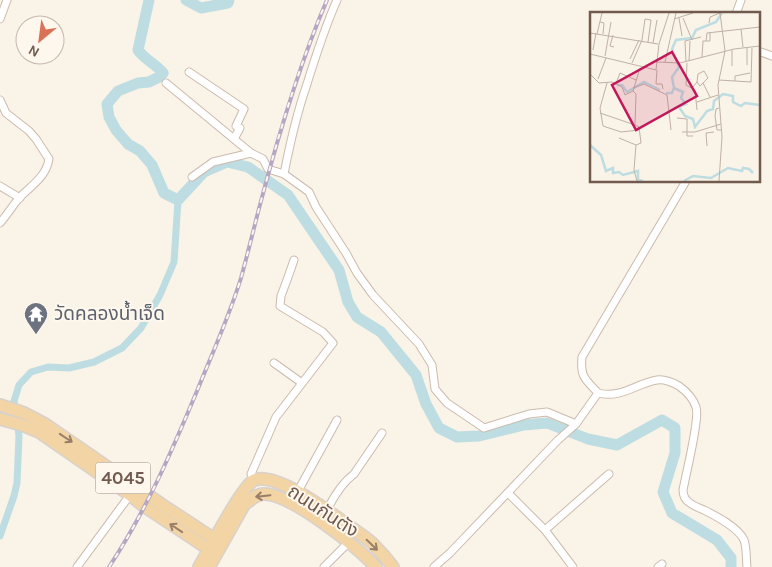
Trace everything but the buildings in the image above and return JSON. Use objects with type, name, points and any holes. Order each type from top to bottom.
[{"type":"main road","name":"4045","points":[[0,405],[24,413],[45,424],[215,547]]},
{"type":"main road","name":"4045","points":[[0,419],[39,432],[145,507],[215,547]]},
{"type":"main road","name":"ถนนกันตัง","points":[[209,567],[215,547],[244,490],[254,480],[263,479],[273,480],[298,491],[327,510],[372,543],[393,567]]},
{"type":"main road","name":"ถนนกันตัง","points":[[199,567],[244,505],[251,498],[263,494],[272,495],[291,503],[319,520],[349,542],[376,567]]},
{"type":"main road","points":[[319,520],[327,510]]},
{"type":"street","points":[[0,19],[7,0]]},
{"type":"street","points":[[284,174],[302,98],[327,23],[337,0]]},
{"type":"street","points":[[737,12],[741,0]]},
{"type":"street","points":[[189,72],[244,110],[236,126],[240,128],[234,139]]},
{"type":"street","points":[[166,83],[251,154],[264,160],[268,169],[284,174],[308,192],[357,273],[373,295],[419,344],[432,365],[435,390],[447,403],[484,428],[529,414],[547,412],[576,424]]},
{"type":"street","points":[[0,100],[3,115],[29,131],[49,159],[48,167],[44,174],[20,198],[0,223]]},
{"type":"street","points":[[192,178],[213,162],[251,154]]},
{"type":"street","points":[[685,182],[582,357],[581,369],[586,380],[598,393],[604,395],[627,391],[661,380],[682,388],[692,398],[697,413],[692,447],[682,490],[683,495],[690,504],[713,514],[740,534],[745,544],[747,567]]},
{"type":"street","points":[[0,186],[20,198]]},
{"type":"street","points":[[254,480],[251,474],[276,417],[333,343],[323,332],[280,306],[281,296],[294,260]]},
{"type":"street","points":[[274,363],[302,383]]},
{"type":"street","points":[[434,567],[576,424],[598,393]]},
{"type":"street","points":[[298,491],[337,420]]},
{"type":"street","points":[[327,510],[339,489],[354,474],[382,433]]},
{"type":"street","points":[[545,530],[609,474]]},
{"type":"street","points":[[508,493],[545,530],[573,567]]},
{"type":"street","points":[[77,567],[130,495]]},
{"type":"street","points":[[324,567],[349,542]]},
{"type":"waterway","points":[[149,0],[138,50],[163,73],[149,82],[138,83],[118,91],[107,104],[109,117],[116,130],[128,144],[140,151],[152,165],[164,193],[178,200],[204,172],[227,162],[248,167],[288,195],[339,270],[348,302],[357,317],[381,332],[416,375],[426,404],[439,428],[457,437],[479,436],[524,425],[547,423],[588,439],[617,445],[662,420],[675,428],[675,453],[663,492],[672,513],[717,540],[731,558],[731,567]]},
{"type":"waterway","points":[[186,0],[201,8],[228,3],[229,0]]},
{"type":"waterway","points":[[0,536],[17,483],[19,436],[14,401],[19,385],[31,372],[48,367],[69,368],[94,362],[122,348],[141,328],[160,295],[174,262],[178,200]]},
{"type":"railway","points":[[109,567],[135,525],[157,481],[226,321],[241,278],[290,99],[307,49],[327,0]]},
{"type":"place","name":"วัดคลองน้ำเจ็ด","points":[[36,335]]}]
